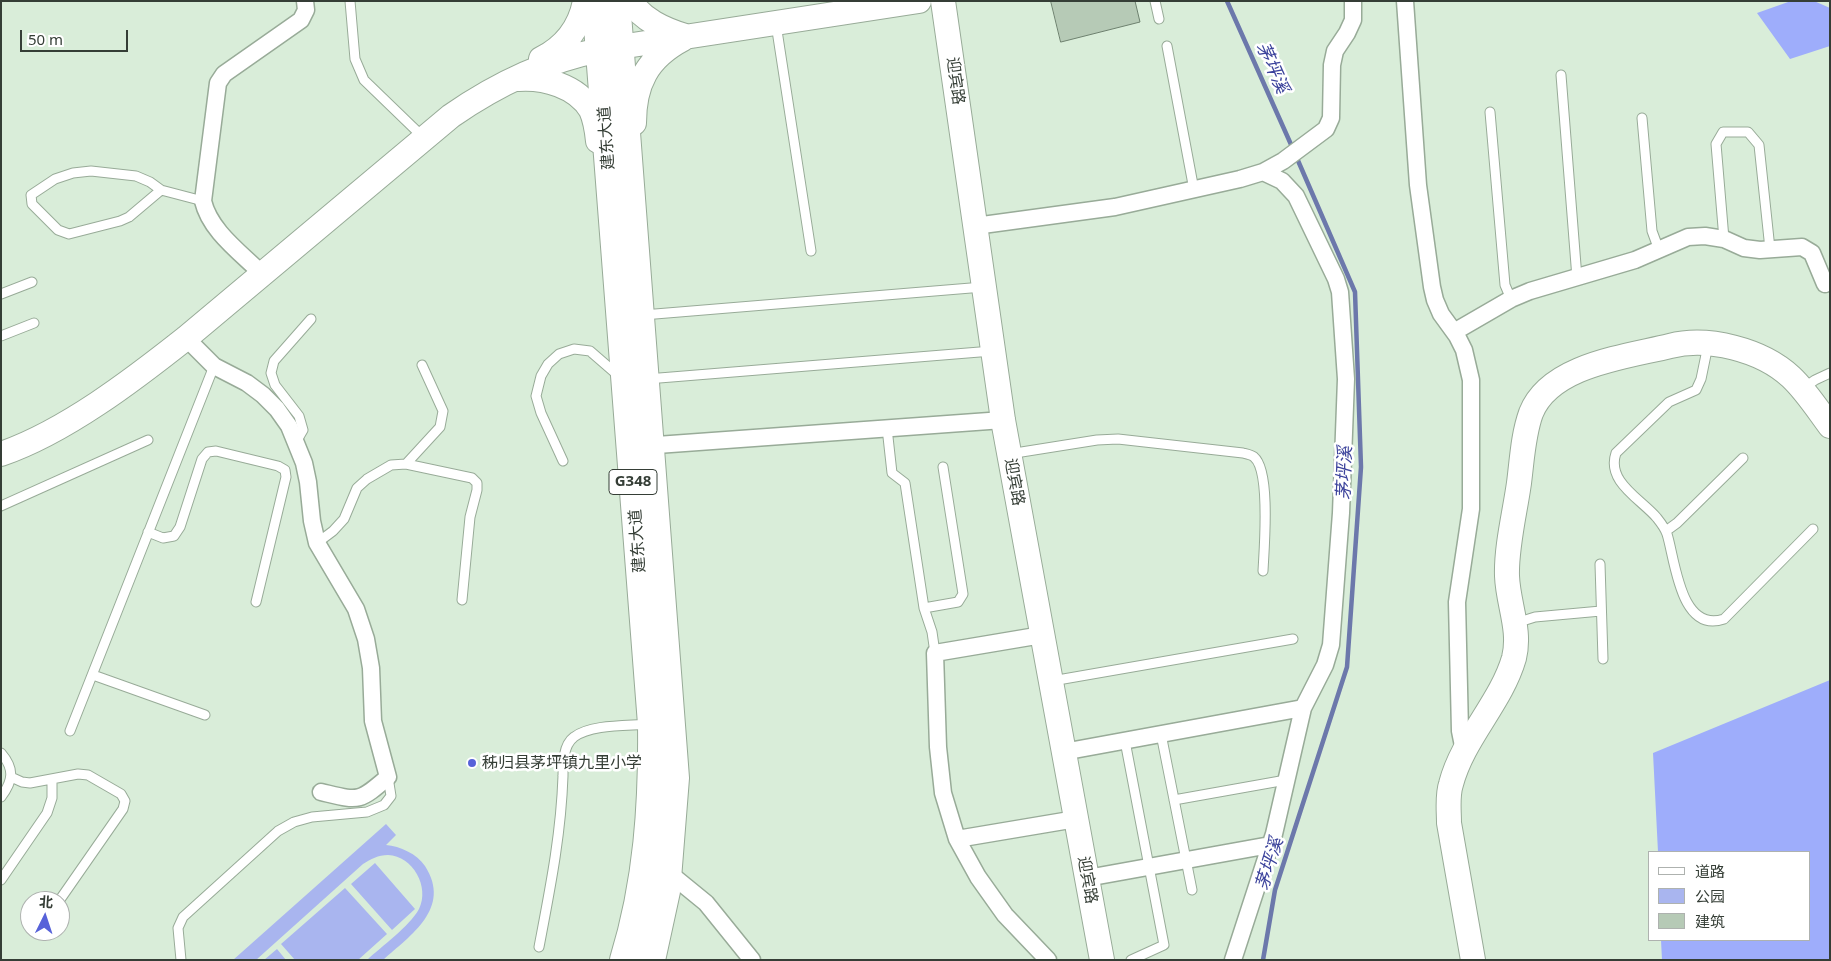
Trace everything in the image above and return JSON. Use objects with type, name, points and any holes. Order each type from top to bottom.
[{"type":"highway","name":"建东大道","points":[[596,1],[610,48]]},
{"type":"highway","name":"建东大道","points":[[616,1],[610,48],[630,316],[662,723],[675,778],[657,869],[624,960]]},
{"type":"highway","name":"建东大道","points":[[651,960],[666,891],[657,869]]},
{"type":"main road","points":[[512,79],[531,64],[555,51],[565,42],[574,32],[585,1]]},
{"type":"main road","points":[[630,1],[651,22],[686,37]]},
{"type":"main road","points":[[1,454],[55,429],[146,370],[451,116],[480,96],[512,79],[545,65],[577,55],[610,48],[919,1]]},
{"type":"main road","name":"迎宾路","points":[[944,1],[1003,420],[1102,960]]},
{"type":"main road","points":[[621,191],[635,146],[634,112],[640,81],[660,55],[686,37]]},
{"type":"main road","points":[[512,79],[546,80],[566,88],[583,101],[590,110],[594,120],[600,154],[621,191]]},
{"type":"main road","points":[[1473,960],[1449,823],[1448,804],[1450,786],[1456,767],[1508,674],[1514,658],[1517,640],[1516,623],[1508,591],[1508,560],[1527,427],[1535,404],[1541,394],[1558,380],[1590,366],[1674,345],[1708,343],[1726,345],[1759,357],[1774,365],[1790,376],[1802,389],[1830,426]]},
{"type":"street","points":[[262,274],[214,226],[206,214],[203,200],[218,82],[224,74],[301,20],[306,10],[305,1]]},
{"type":"street","points":[[975,226],[1115,207],[1194,190],[1264,172],[1283,161],[1321,134],[1326,129],[1331,118],[1332,65],[1335,51],[1353,20],[1353,1]]},
{"type":"street","points":[[1405,1],[1418,185],[1432,287],[1441,314],[1464,350],[1469,365],[1472,396],[1471,509],[1456,602],[1460,731],[1464,751]]},
{"type":"street","points":[[1232,960],[1270,845],[1303,708],[1325,666],[1331,644],[1341,513],[1346,379],[1342,305],[1336,279],[1296,196],[1282,181],[1264,172]]},
{"type":"street","points":[[1454,332],[1530,291],[1635,260],[1688,237],[1705,236],[1724,239],[1744,248],[1760,250],[1802,247],[1812,253],[1825,284]]},
{"type":"street","points":[[186,338],[214,366],[247,383],[263,394],[289,426],[304,462],[312,521],[317,542],[356,609],[366,639],[371,668],[373,721],[388,778],[368,795],[357,799],[321,792]]},
{"type":"street","points":[[640,446],[1003,420]]},
{"type":"street","points":[[1042,635],[935,653],[938,747],[943,793],[957,839],[978,877],[1005,915],[1048,960]]},
{"type":"street","points":[[1064,752],[1303,708]]},
{"type":"street","points":[[957,839],[1076,819]]},
{"type":"street","points":[[1087,878],[1270,845]]},
{"type":"street","points":[[657,869],[706,903],[752,960]]},
{"type":"lane","points":[[350,1],[355,59],[364,80],[424,138]]},
{"type":"lane","points":[[1155,1],[1159,20]]},
{"type":"lane","points":[[776,23],[811,251]]},
{"type":"lane","points":[[1167,46],[1194,190]]},
{"type":"lane","points":[[1561,75],[1577,278]]},
{"type":"lane","points":[[1490,112],[1505,285],[1511,300]]},
{"type":"lane","points":[[1642,118],[1652,231],[1659,250]]},
{"type":"lane","points":[[1724,239],[1716,144],[1723,132],[1748,132],[1759,144],[1770,249]]},
{"type":"lane","points":[[161,190],[129,217],[70,234],[58,230],[32,204],[31,195],[55,179],[73,173],[91,171],[136,176],[150,182],[161,190],[203,200]]},
{"type":"lane","points":[[1,294],[32,282]]},
{"type":"lane","points":[[630,316],[984,287]]},
{"type":"lane","points":[[296,442],[303,430],[299,416],[275,385],[271,373],[274,360],[311,319]]},
{"type":"lane","points":[[1,336],[34,323]]},
{"type":"lane","points":[[1708,343],[1701,379],[1696,390],[1674,398],[1616,454],[1614,461],[1614,469],[1623,485],[1653,513],[1666,531],[1679,585],[1685,598],[1692,609],[1700,616],[1717,622],[1724,619],[1813,528]]},
{"type":"lane","points":[[563,461],[541,414],[536,396],[541,376],[548,364],[559,354],[574,349],[590,351],[635,380],[993,351]]},
{"type":"lane","points":[[406,464],[440,426],[443,411],[422,365]]},
{"type":"lane","points":[[70,731],[214,366]]},
{"type":"lane","points":[[1802,389],[1830,373]]},
{"type":"lane","points":[[887,428],[892,473],[905,482],[924,608],[932,632],[935,653]]},
{"type":"lane","points":[[1009,454],[1097,440],[1118,439],[1244,453],[1254,457],[1261,466],[1265,504],[1263,571]]},
{"type":"lane","points":[[1,506],[148,440]]},
{"type":"lane","points":[[148,532],[163,538],[174,536],[180,527],[202,458],[208,452],[216,451],[278,466],[284,470],[286,477],[256,602]]},
{"type":"lane","points":[[1666,531],[1677,523],[1743,458]]},
{"type":"lane","points":[[317,542],[333,531],[344,518],[357,488],[367,479],[391,465],[406,464],[472,478],[478,483],[470,517],[462,600]]},
{"type":"lane","points":[[924,608],[958,602],[963,594],[943,467]]},
{"type":"lane","points":[[1600,564],[1602,659]]},
{"type":"lane","points":[[1516,623],[1534,617],[1601,611]]},
{"type":"lane","points":[[1050,681],[1293,639]]},
{"type":"lane","points":[[93,675],[205,715]]},
{"type":"lane","points":[[539,947],[560,835],[565,751],[572,737],[600,728],[662,723]]},
{"type":"lane","points":[[1161,734],[1192,890]]},
{"type":"lane","points":[[1125,741],[1164,945],[1131,960]]},
{"type":"lane","points":[[1,753],[11,767],[8,787],[1,797]]},
{"type":"lane","points":[[11,777],[30,783],[78,774],[88,775],[120,794],[124,801],[123,809],[66,891]]},
{"type":"lane","points":[[181,960],[178,928],[184,916],[278,831],[294,822],[312,817],[367,812],[384,805],[392,796],[388,778]]},
{"type":"lane","points":[[1,880],[46,813],[52,798],[52,779]]},
{"type":"lane","points":[[1174,800],[1286,780]]},
{"type":"green space","points":[[386,824],[396,835],[386,845],[413,854],[425,866],[432,881],[434,895],[431,908],[425,919],[405,941],[383,960],[367,960],[409,923],[419,909],[422,900],[421,883],[412,867],[397,857],[384,855],[363,864],[256,960],[233,960]]},
{"type":"green space","points":[[375,863],[415,909],[392,930],[351,884]]},
{"type":"green space","points":[[345,888],[387,934],[358,960],[295,960],[281,944]]},
{"type":"green space","points":[[277,949],[286,960],[264,960]]},
{"type":"shaded area","points":[[1791,1],[1814,1],[1830,8],[1830,46],[1790,59],[1757,13]]},
{"type":"shaded area","points":[[1830,680],[1830,960],[1662,960],[1661,941],[1811,941],[1811,851],[1658,851],[1653,753]]},
{"type":"building","points":[[1051,1],[1135,1],[1140,22],[1061,42]]},
{"type":"waterway","name":"茅坪溪","points":[[1227,1],[1293,149]]},
{"type":"waterway","name":"茅坪溪","points":[[1263,960],[1275,890],[1347,667],[1361,467],[1355,292],[1296,156]]},
{"type":"place","name":"秭归县茅坪镇九里小学","points":[[472,763]]}]
